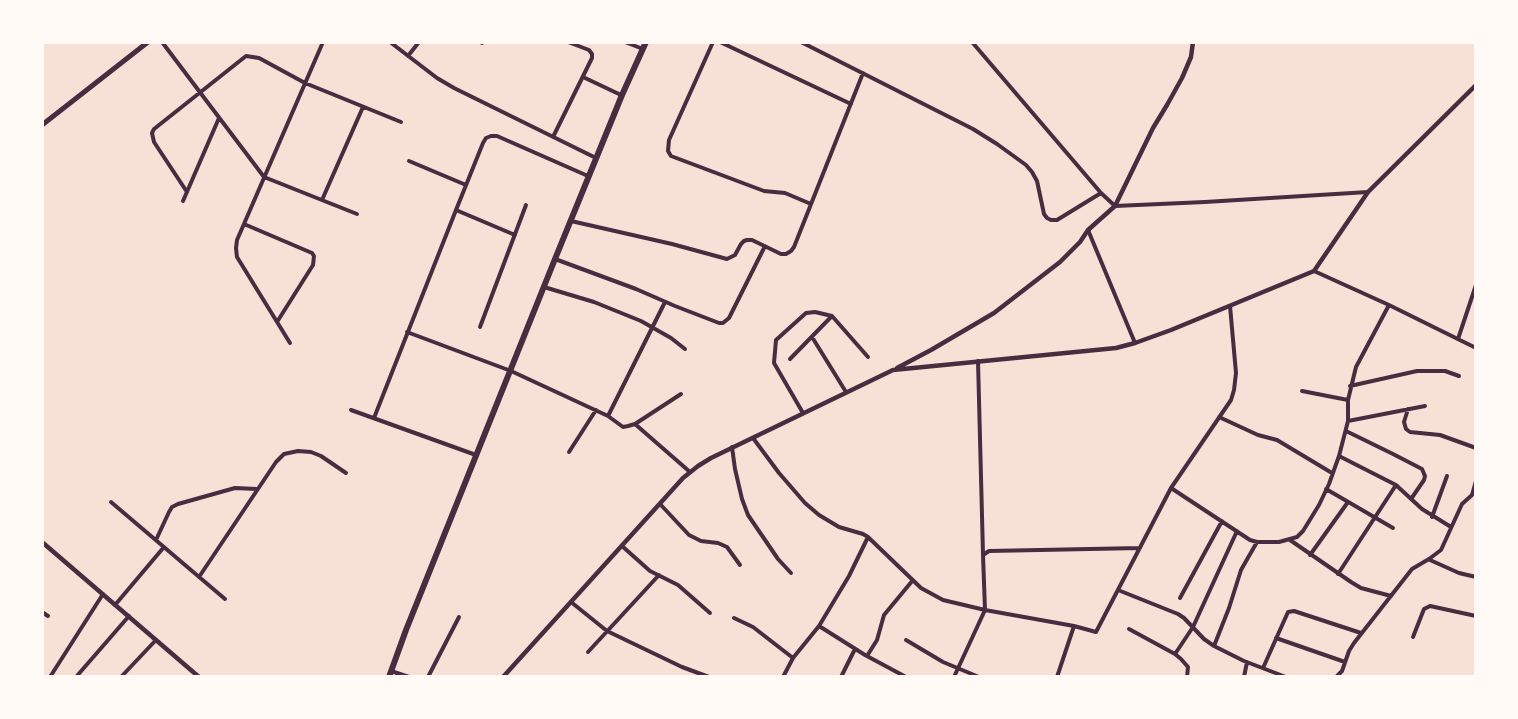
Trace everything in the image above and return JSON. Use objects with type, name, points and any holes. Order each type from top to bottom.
[{"type":"highway","points":[[390,674],[555,259],[646,42]]},
{"type":"main road","points":[[42,126],[148,42]]},
{"type":"street","points":[[162,42],[264,177],[357,214]]},
{"type":"street","points":[[290,344],[237,257],[236,248],[237,240],[323,42]]},
{"type":"street","points":[[390,42],[437,78],[454,88],[596,158]]},
{"type":"street","points":[[408,56],[419,42]]},
{"type":"street","points":[[553,137],[592,58],[589,50],[568,42]]},
{"type":"street","points":[[626,42],[643,49]]},
{"type":"street","points":[[712,42],[669,140],[668,151],[671,156],[764,191],[785,193],[812,204]]},
{"type":"street","points":[[720,42],[851,104]]},
{"type":"street","points":[[801,42],[973,129],[997,144],[1026,165],[1036,181],[1047,218],[1057,220],[1101,193]]},
{"type":"street","points":[[972,42],[1101,193],[1115,206],[1368,192]]},
{"type":"street","points":[[503,677],[660,504],[698,466],[732,446],[932,350],[994,313],[1060,262],[1080,242],[1088,230],[1115,206],[1153,128],[1182,78],[1191,57],[1193,42]]},
{"type":"street","points":[[187,192],[154,142],[152,133],[154,129],[246,56],[260,58],[305,83],[401,122]]},
{"type":"street","points":[[571,221],[727,259],[735,255],[744,241],[752,240],[781,254],[786,254],[794,248],[863,73]]},
{"type":"street","points":[[583,77],[622,95]]},
{"type":"street","points":[[893,369],[1116,348],[1153,337],[1314,271],[1368,192],[1476,85]]},
{"type":"street","points":[[322,200],[363,106]]},
{"type":"street","points":[[183,201],[219,118]]},
{"type":"street","points":[[374,418],[486,138],[497,136],[589,176]]},
{"type":"street","points":[[409,161],[466,185]]},
{"type":"street","points":[[480,327],[526,205]]},
{"type":"street","points":[[456,210],[515,235]]},
{"type":"street","points":[[244,224],[314,256],[313,265],[277,322]]},
{"type":"street","points":[[1088,230],[1135,343]]},
{"type":"street","points":[[555,259],[723,323],[729,318],[765,246]]},
{"type":"street","points":[[1314,271],[1476,348]]},
{"type":"street","points":[[1458,339],[1476,285]]},
{"type":"street","points":[[544,287],[594,302],[652,327],[671,338],[685,350]]},
{"type":"street","points":[[608,416],[665,302]]},
{"type":"street","points":[[1171,488],[1250,540],[1279,542],[1298,537],[1319,505],[1339,456],[1348,421],[1350,386],[1356,367],[1389,305]]},
{"type":"street","points":[[752,437],[778,473],[805,503],[839,527],[868,537],[921,588],[936,597],[985,610],[1096,632],[1171,488],[1231,400],[1236,381],[1236,362],[1230,306]]},
{"type":"street","points":[[803,413],[774,363],[776,340],[806,312],[832,316],[868,357]]},
{"type":"street","points":[[790,359],[832,316]]},
{"type":"street","points":[[407,332],[511,371],[596,410],[623,427],[635,424],[681,394]]},
{"type":"street","points":[[813,337],[846,392]]},
{"type":"street","points":[[954,677],[985,610],[978,361]]},
{"type":"street","points":[[1350,386],[1417,371],[1445,371],[1459,376]]},
{"type":"street","points":[[1302,391],[1348,400]]},
{"type":"street","points":[[1348,421],[1425,406]]},
{"type":"street","points":[[1408,409],[1404,422],[1406,429],[1410,432],[1440,435],[1476,448]]},
{"type":"street","points":[[351,410],[476,455]]},
{"type":"street","points":[[568,452],[596,410]]},
{"type":"street","points":[[1219,417],[1258,435],[1277,440],[1332,473]]},
{"type":"street","points":[[635,424],[690,472]]},
{"type":"street","points":[[1346,431],[1422,469],[1424,480],[1411,499]]},
{"type":"street","points":[[732,446],[742,499],[748,514],[778,559],[791,573]]},
{"type":"street","points":[[199,577],[276,462],[284,454],[298,451],[311,452],[346,472]]},
{"type":"street","points":[[1339,456],[1396,485],[1432,517],[1451,528]]},
{"type":"street","points":[[1432,517],[1447,476]]},
{"type":"street","points":[[1336,677],[1342,671],[1349,651],[1361,633],[1412,568],[1429,560],[1442,550],[1462,504],[1472,495],[1476,481]]},
{"type":"street","points":[[1338,574],[1396,485]]},
{"type":"street","points":[[156,540],[172,507],[178,504],[230,489],[258,489]]},
{"type":"street","points":[[1326,489],[1393,528]]},
{"type":"street","points":[[111,502],[225,599]]},
{"type":"street","points":[[1310,555],[1348,502]]},
{"type":"street","points":[[660,504],[689,535],[701,541],[718,543],[727,547],[740,565]]},
{"type":"street","points":[[1180,598],[1222,521]]},
{"type":"street","points":[[1175,654],[1193,627],[1237,531]]},
{"type":"street","points":[[783,677],[793,658],[819,626],[849,576],[868,537]]},
{"type":"street","points":[[1289,540],[1361,588],[1391,596]]},
{"type":"street","points":[[42,542],[199,677]]},
{"type":"street","points":[[1214,646],[1241,570],[1257,542]]},
{"type":"street","points":[[622,546],[650,571],[678,585],[710,613]]},
{"type":"street","points":[[115,604],[164,547]]},
{"type":"street","points":[[983,555],[989,551],[1140,548]]},
{"type":"street","points":[[1429,560],[1459,573],[1476,577]]},
{"type":"street","points":[[588,651],[659,575]]},
{"type":"street","points":[[867,656],[877,640],[884,615],[913,580]]},
{"type":"street","points":[[1118,590],[1178,614],[1214,646],[1286,677]]},
{"type":"street","points":[[50,677],[103,594]]},
{"type":"street","points":[[571,602],[607,632],[709,677]]},
{"type":"street","points":[[1413,637],[1424,609],[1430,606],[1476,616]]},
{"type":"street","points":[[1263,668],[1287,614],[1291,611],[1361,633]]},
{"type":"street","points":[[42,612],[48,616]]},
{"type":"street","points":[[76,677],[129,616]]},
{"type":"street","points":[[428,677],[459,617]]},
{"type":"street","points":[[734,618],[753,627],[793,658]]},
{"type":"street","points":[[819,626],[906,677]]},
{"type":"street","points":[[1057,677],[1074,626]]},
{"type":"street","points":[[1129,629],[1175,654],[1188,667],[1187,677]]},
{"type":"street","points":[[1276,638],[1345,662]]},
{"type":"street","points":[[121,677],[156,640]]},
{"type":"street","points":[[906,640],[943,662],[979,677]]},
{"type":"street","points":[[841,677],[855,649]]},
{"type":"street","points":[[1244,677],[1247,662]]},
{"type":"street","points":[[390,674],[410,677]]}]
